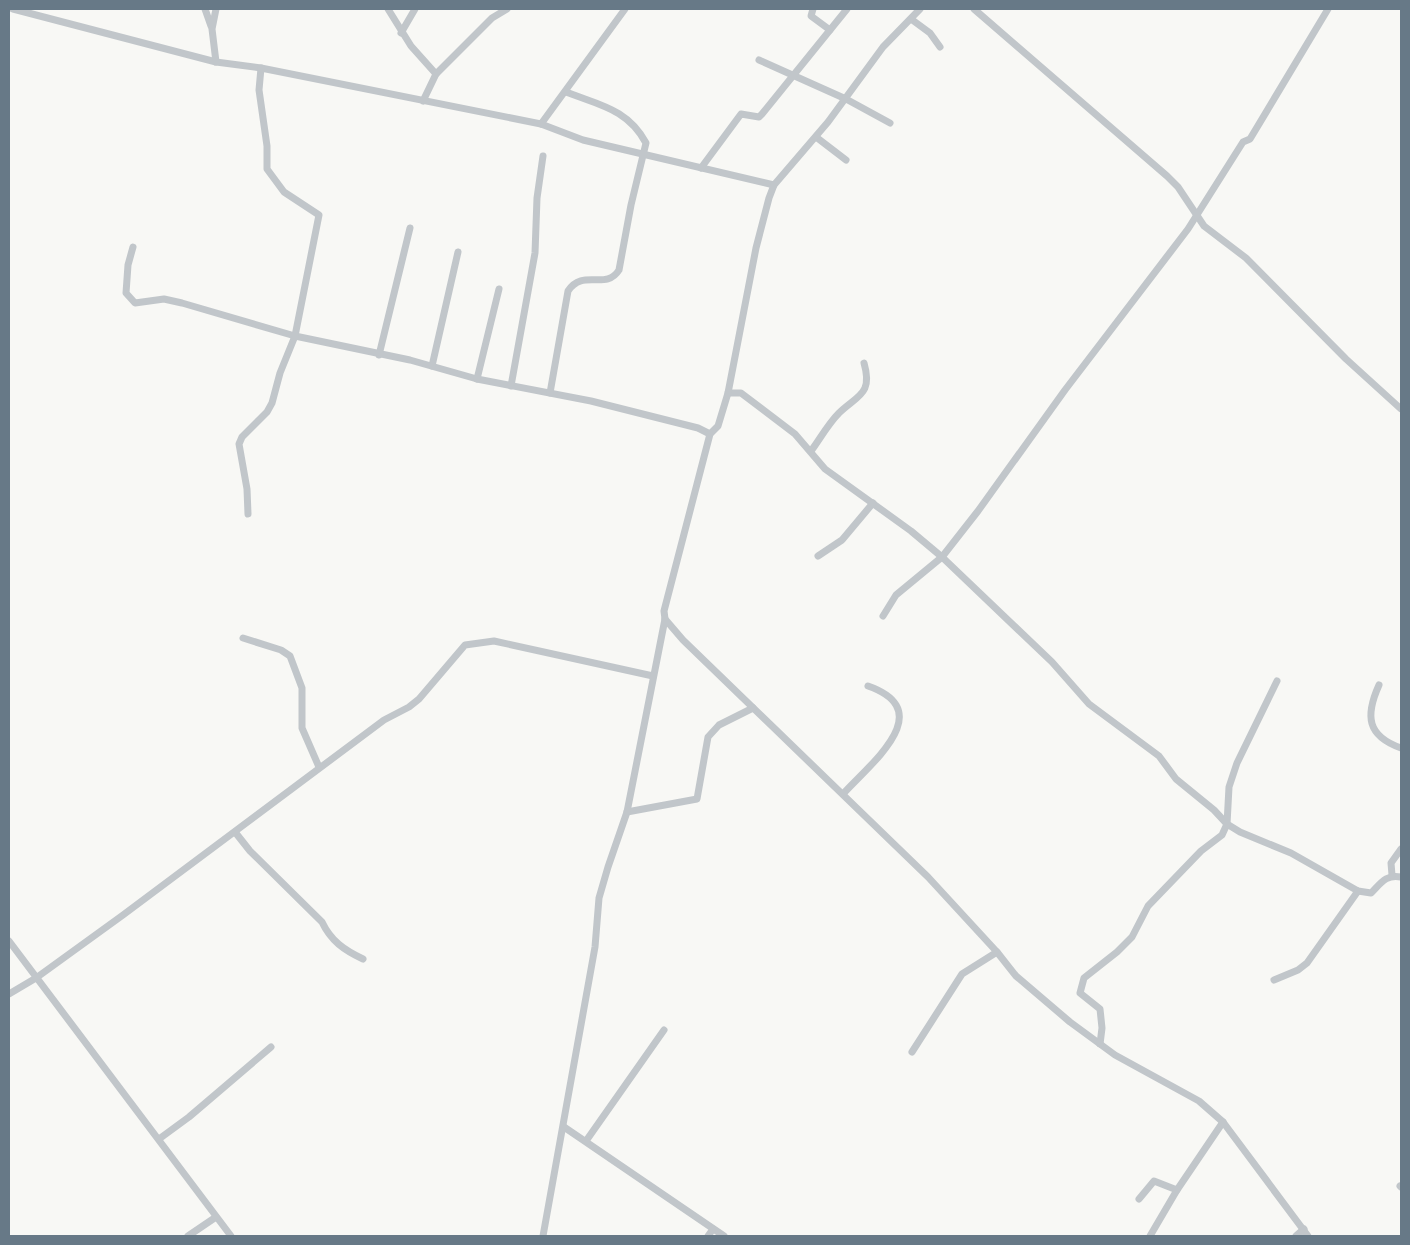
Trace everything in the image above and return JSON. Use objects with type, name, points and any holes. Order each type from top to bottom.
[{"type":"street","points":[[13,9],[216,62],[261,68],[541,124],[583,140],[774,185]]},
{"type":"street","points":[[205,9],[212,29],[216,62]]},
{"type":"street","points":[[212,29],[216,9]]},
{"type":"street","points":[[388,9],[401,33],[436,74]]},
{"type":"street","points":[[401,33],[415,9]]},
{"type":"street","points":[[423,101],[436,74],[492,18],[507,9]]},
{"type":"street","points":[[541,124],[625,9]]},
{"type":"street","points":[[813,9],[811,12],[813,18],[830,30]]},
{"type":"street","points":[[701,168],[741,114],[759,116],[762,114],[847,9]]},
{"type":"street","points":[[543,1236],[595,946],[600,898],[608,867],[627,812],[667,597],[710,434],[718,426],[728,393],[756,248],[769,198],[774,185],[846,99],[882,47],[920,9]]},
{"type":"street","points":[[974,9],[1167,176],[1178,187],[1204,226],[1246,258],[1346,359],[1401,409]]},
{"type":"street","points":[[882,616],[896,595],[942,557],[1197,214],[1243,142],[1250,139],[1328,9]]},
{"type":"street","points":[[911,18],[930,33],[940,47]]},
{"type":"street","points":[[759,60],[846,99],[890,123]]},
{"type":"street","points":[[248,514],[248,489],[239,444],[242,437],[267,412],[272,403],[280,372],[295,336],[319,215],[284,192],[267,169],[267,146],[260,90],[261,68]]},
{"type":"street","points":[[550,393],[568,291],[573,283],[583,279],[605,280],[615,276],[618,270],[642,154],[646,143],[635,125],[613,110],[566,92]]},
{"type":"street","points":[[816,137],[846,160]]},
{"type":"street","points":[[511,386],[535,253],[537,198],[543,156]]},
{"type":"street","points":[[379,355],[410,228]]},
{"type":"street","points":[[133,248],[128,265],[126,293],[134,303],[164,299],[277,329],[295,336],[432,366],[477,379],[591,400],[698,428],[710,434]]},
{"type":"street","points":[[432,366],[458,252]]},
{"type":"street","points":[[477,379],[499,289]]},
{"type":"street","points":[[811,451],[839,413],[856,400],[865,389],[869,380],[864,363]]},
{"type":"street","points":[[728,393],[741,393],[795,434],[825,469],[874,503],[942,557],[1052,662],[1089,704],[1159,756],[1176,779],[1214,810],[1227,824],[1240,832],[1291,854],[1358,891],[1371,894],[1386,878],[1392,875],[1401,877]]},
{"type":"street","points":[[818,556],[842,540],[874,503]]},
{"type":"street","points":[[664,619],[928,877],[997,952],[1016,976],[1070,1022],[1115,1055],[1199,1101],[1223,1122],[1308,1236]]},
{"type":"street","points":[[243,638],[281,650],[290,656],[302,688],[302,728],[319,767]]},
{"type":"street","points":[[9,994],[36,978],[384,720],[419,699],[465,645],[494,641],[653,676]]},
{"type":"street","points":[[1100,1044],[1100,1009],[1080,993],[1084,978],[1117,952],[1132,937],[1148,906],[1201,851],[1222,836],[1227,824],[1230,787],[1238,763],[1277,681]]},
{"type":"street","points":[[1379,685],[1370,706],[1371,720],[1386,742],[1401,748]]},
{"type":"street","points":[[843,794],[894,737],[900,724],[900,712],[894,699],[882,691],[868,686]]},
{"type":"street","points":[[627,812],[696,799],[708,738],[719,725],[753,708]]},
{"type":"street","points":[[234,832],[250,852],[322,922],[329,936],[339,945],[363,960]]},
{"type":"street","points":[[1392,875],[1391,863],[1401,849]]},
{"type":"street","points":[[1274,980],[1307,964],[1358,891]]},
{"type":"street","points":[[9,941],[231,1236]]},
{"type":"street","points":[[912,1052],[962,974],[997,952]]},
{"type":"street","points":[[586,1141],[664,1030]]},
{"type":"street","points":[[158,1139],[189,1117],[271,1047]]},
{"type":"street","points":[[1150,1236],[1176,1190],[1223,1122]]},
{"type":"street","points":[[564,1127],[724,1236]]},
{"type":"street","points":[[1139,1199],[1154,1181],[1176,1190]]},
{"type":"street","points":[[188,1236],[216,1216]]},
{"type":"street","points":[[708,1236],[713,1229]]},
{"type":"street","points":[[1296,1236],[1304,1229]]}]
